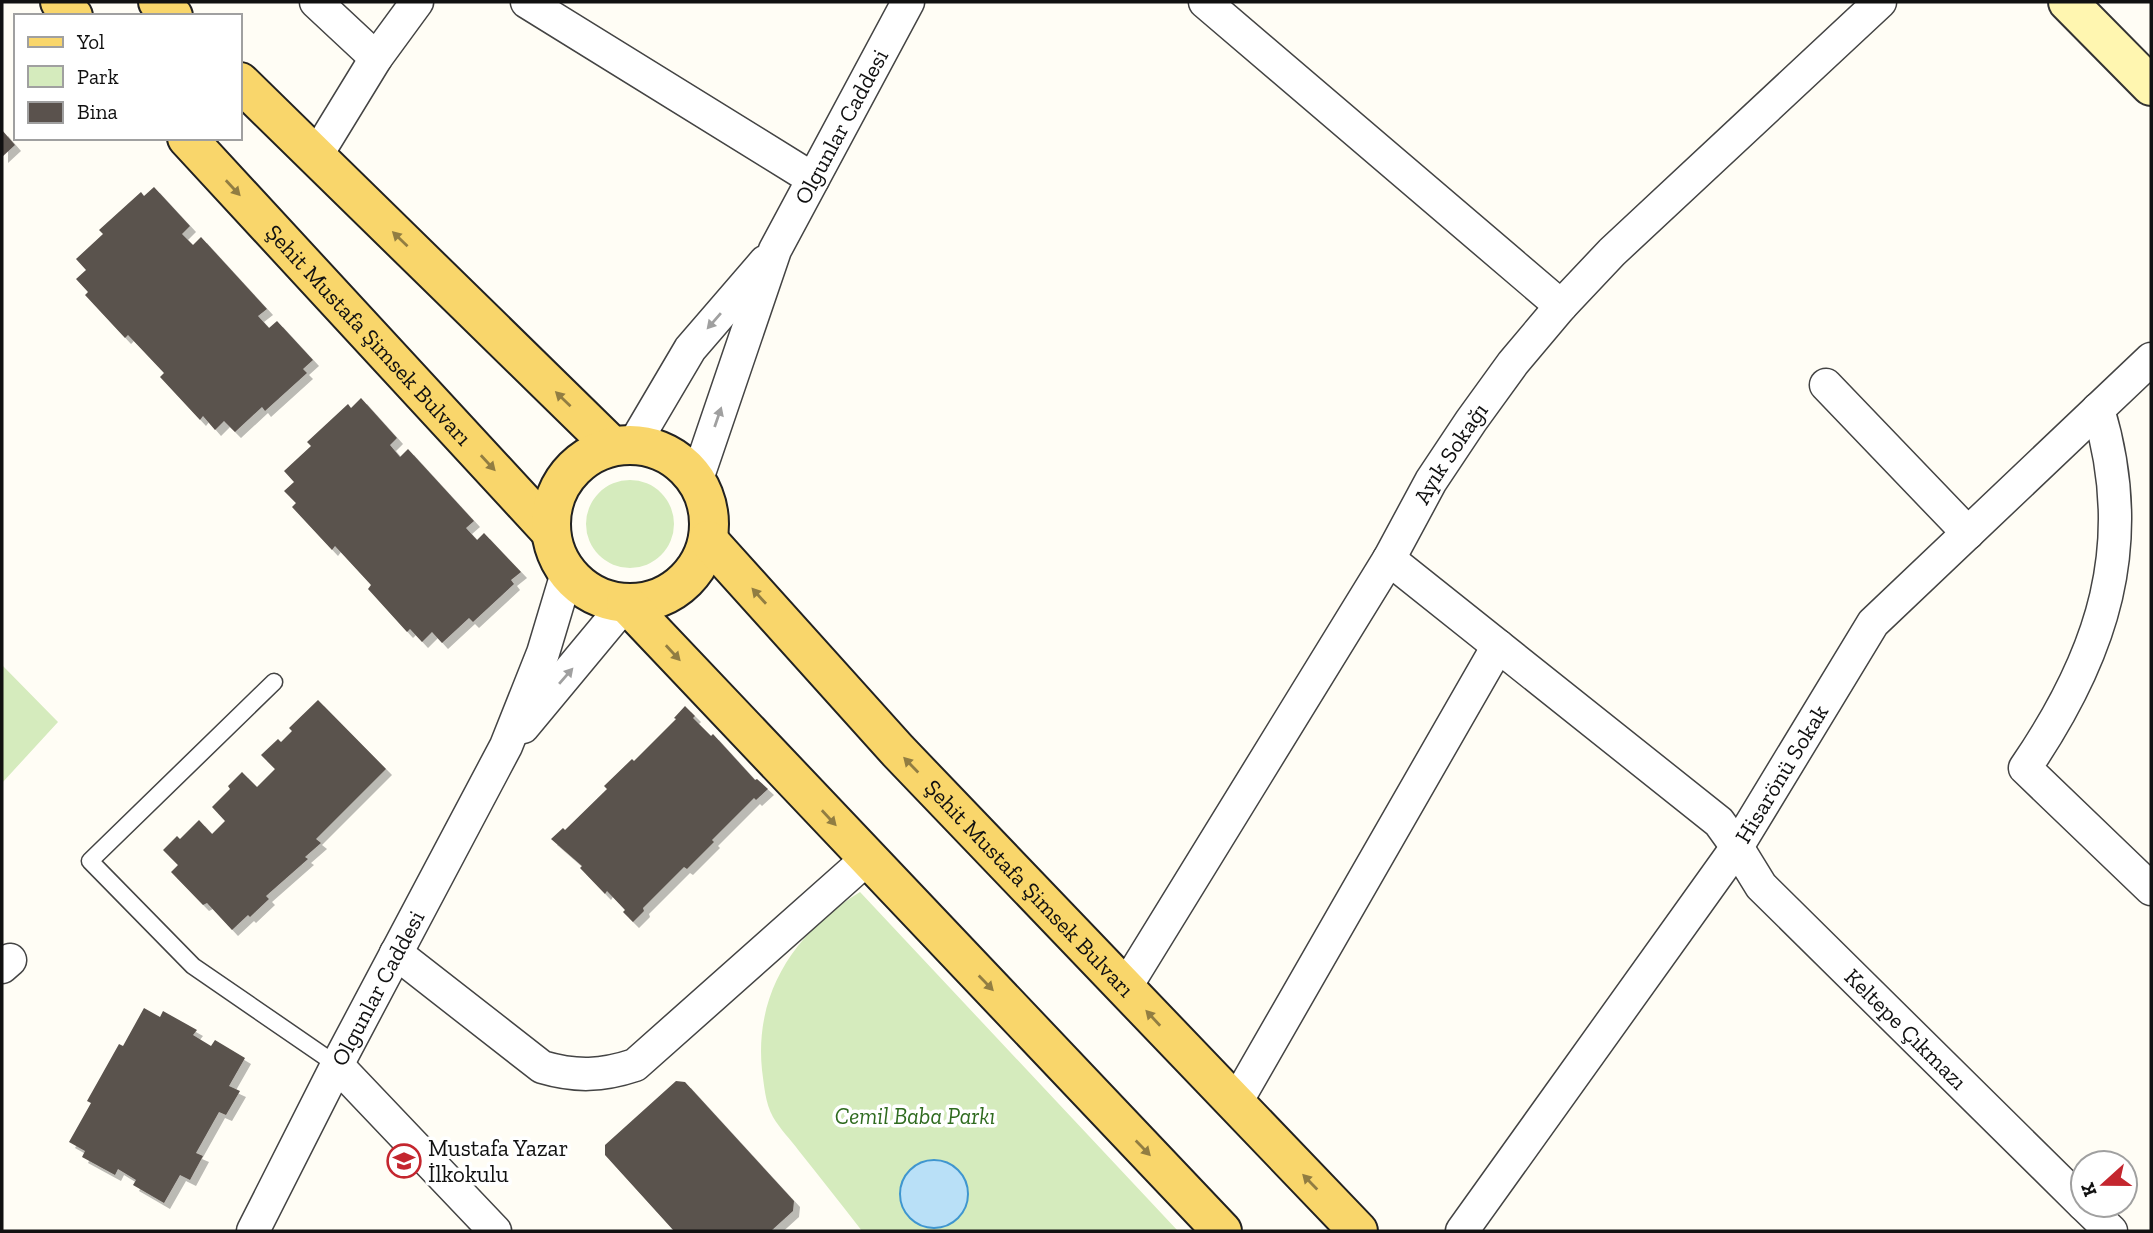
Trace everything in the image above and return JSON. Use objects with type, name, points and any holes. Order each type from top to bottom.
[{"type":"main road","points":[[158,2],[171,14]]},
{"type":"main road","points":[[2068,2],[2151,86]]},
{"type":"main road","points":[[242,84],[623,445]]},
{"type":"main road","name":"Şehit Mustafa Şimsek Bulvarı","points":[[189,140],[551,531]]},
{"type":"main road","points":[[623,445],[657,449],[677,459],[704,495],[709,517],[708,540],[700,561],[687,579],[669,593],[648,601],[626,603],[603,599],[584,589],[567,573],[556,553],[551,531],[552,508],[559,487],[573,468],[591,454],[623,445]]},
{"type":"main road","name":"Şehit Mustafa Şimsek Bulvarı","points":[[708,540],[898,751],[1357,1231]]},
{"type":"main road","points":[[626,603],[1222,1231]]},
{"type":"street","points":[[316,2],[376,58]]},
{"type":"street","points":[[316,156],[376,58],[417,2]]},
{"type":"street","points":[[527,2],[813,179]]},
{"type":"street","name":"Olgunlar Caddesi","points":[[775,250],[908,2]]},
{"type":"street","points":[[1205,2],[1561,306]]},
{"type":"street","name":"Ayık Sokağı","points":[[1125,988],[1389,559],[1431,481],[1513,363],[1561,306],[1612,252],[1880,2]]},
{"type":"street","points":[[623,445],[690,349],[775,250]]},
{"type":"street","points":[[696,482],[775,250]]},
{"type":"street","name":"Hisarönü Sokak","points":[[1462,1231],[1737,847],[1873,623],[2151,359]]},
{"type":"street","points":[[1826,385],[1968,533]]},
{"type":"street","points":[[2098,409],[2109,445],[2115,482],[2116,519],[2112,569],[2097,628],[2068,699],[2025,768],[2151,889]]},
{"type":"street","name":"Keltepe Çıkmazı","points":[[1389,559],[1719,822],[1761,886],[2069,1189]]},
{"type":"street","points":[[506,746],[543,653],[567,573]]},
{"type":"street","points":[[506,746],[626,603]]},
{"type":"street","points":[[1235,1104],[1498,646]]},
{"type":"street","name":"Olgunlar Caddesi","points":[[253,1231],[337,1065],[506,746]]},
{"type":"street","points":[[396,953],[542,1067],[586,1076],[611,1073],[635,1065],[867,858]]},
{"type":"street","points":[[337,1065],[495,1231]]},
{"type":"lane","points":[[274,681],[89,861],[193,965],[337,1065]]},
{"type":"green space","points":[[630,480],[647,484],[661,493],[670,507],[674,524],[670,541],[661,555],[647,564],[630,568],[613,564],[599,555],[590,541],[586,524],[590,507],[599,493],[613,484]]},
{"type":"green space","points":[[2,665],[58,722],[2,783]]},
{"type":"green space","name":"Cemil Baba Parkı","points":[[860,892],[1178,1231],[862,1231],[773,1117],[764,1087],[761,1042],[765,1015],[784,966],[817,925]]},
{"type":"water","points":[[927,1160],[941,1160],[953,1165],[963,1175],[968,1194],[963,1213],[953,1223],[941,1228],[927,1228],[915,1223],[905,1213],[900,1201],[900,1187],[905,1175],[915,1165]]},
{"type":"building","points":[[2,130],[15,145],[2,157]]},
{"type":"building","points":[[154,187],[190,226],[182,234],[193,245],[201,237],[267,309],[258,316],[269,328],[277,321],[313,360],[303,369],[307,373],[265,411],[262,407],[235,432],[224,421],[215,430],[203,416],[200,420],[160,377],[164,373],[128,335],[125,338],[85,295],[88,292],[76,279],[86,270],[76,259],[103,234],[99,230],[141,192],[144,196]]},
{"type":"building","points":[[361,398],[397,438],[390,445],[400,457],[408,449],[474,521],[466,528],[477,540],[484,533],[521,572],[511,580],[514,584],[473,622],[469,618],[442,643],[432,632],[422,642],[410,629],[407,632],[368,589],[371,585],[335,546],[332,550],[292,507],[296,503],[284,491],[294,482],[284,471],[311,446],[307,442],[348,404],[351,408]]},
{"type":"building","points":[[318,700],[386,769],[316,839],[321,843],[305,857],[308,859],[266,896],[269,899],[250,917],[248,915],[232,930],[207,903],[203,905],[171,872],[178,865],[163,850],[177,836],[180,839],[199,820],[212,834],[225,821],[212,807],[230,789],[228,786],[242,772],[257,787],[275,769],[261,755],[278,739],[281,742],[292,731],[289,728]]},
{"type":"building","points":[[685,706],[695,716],[693,718],[711,736],[713,734],[755,780],[768,789],[756,800],[754,798],[687,869],[684,867],[643,908],[644,911],[633,922],[607,891],[605,894],[580,868],[582,866],[551,839],[563,828],[565,830],[607,789],[604,786],[632,759],[634,761],[676,719],[674,718]]},
{"type":"building","points":[[144,1008],[160,1017],[163,1011],[197,1030],[193,1035],[211,1046],[215,1040],[245,1058],[229,1086],[240,1091],[226,1115],[219,1112],[196,1153],[203,1156],[190,1180],[180,1175],[164,1203],[133,1185],[136,1180],[118,1169],[115,1175],[82,1157],[85,1151],[69,1142],[91,1103],[87,1101],[119,1044],[123,1046]]},
{"type":"building","points":[[676,1081],[685,1082],[794,1201],[793,1211],[771,1231],[674,1231],[605,1155],[605,1145]]},
{"type":"place","name":"Mustafa Yazar İlkokulu","points":[[404,1161]]}]
